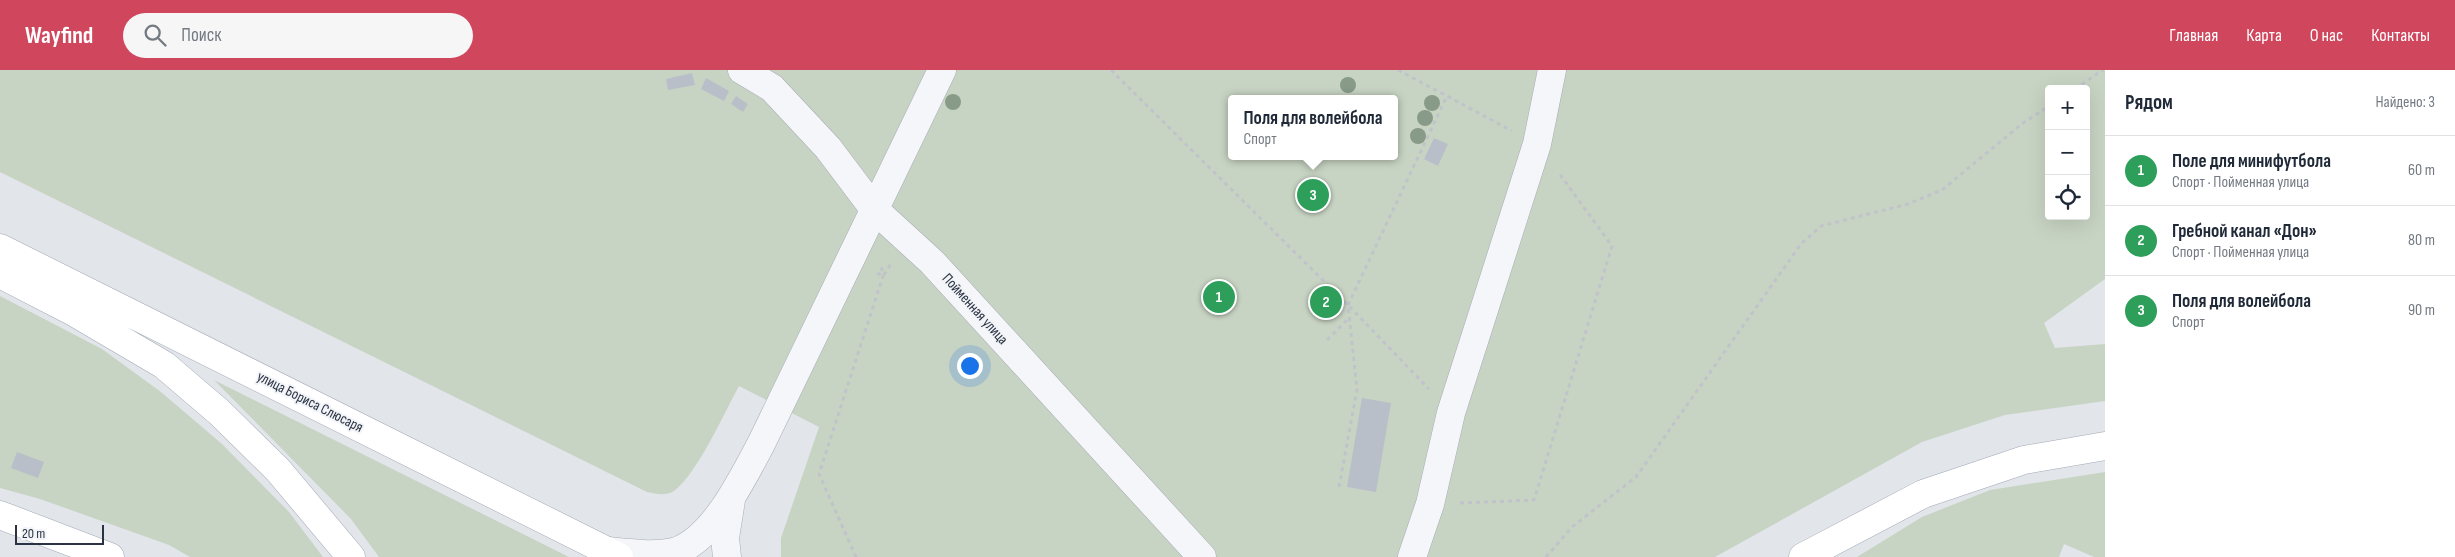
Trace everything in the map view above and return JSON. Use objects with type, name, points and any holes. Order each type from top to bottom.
[{"type":"main road","name":"улица Бориса Слюсаря","points":[[0,248],[613,554]]},
{"type":"main road","points":[[0,274],[72,311],[164,365],[219,412],[278,470],[351,557]]},
{"type":"main road","points":[[1807,556],[1923,494],[2024,460],[2105,446]]},
{"type":"main road","points":[[0,515],[110,557]]},
{"type":"street","name":"Пойменная улица","points":[[742,70],[772,88],[828,148],[874,209],[932,262],[1202,557]]},
{"type":"street","points":[[613,554],[651,555],[676,552],[698,538],[731,500],[761,444],[942,70]]},
{"type":"street","points":[[1412,557],[1430,504],[1451,413],[1537,144],[1552,70]]},
{"type":"street","points":[[727,557],[726,538],[731,500]]},
{"type":"path","points":[[1112,70],[1348,305],[1451,413]]},
{"type":"path","points":[[1398,70],[1537,144],[1612,246],[1534,500],[1430,504]]},
{"type":"path","points":[[2081,85],[2103,70]]},
{"type":"path","points":[[1339,488],[1357,390],[1348,305],[1447,96]]},
{"type":"path","points":[[1546,557],[1572,527],[1636,477],[1801,244],[1821,226],[1908,204],[1942,190],[2023,123],[2045,109]]},
{"type":"path","points":[[856,557],[819,474],[883,276],[880,257]]},
{"type":"path","points":[[1327,340],[1350,318]]},
{"type":"green space","points":[[0,70],[2105,70],[2105,279],[2044,323],[2055,348],[2105,344],[2105,401],[2005,415],[1922,442],[1715,557],[781,557],[781,538],[819,427],[739,386],[692,471],[674,491],[668,494],[647,492],[0,172]]},
{"type":"green space","points":[[0,296],[102,349],[161,392],[222,444],[289,512],[323,557],[190,557],[169,545],[40,499],[0,488]]},
{"type":"green space","points":[[214,380],[569,557],[379,557],[351,519]]},
{"type":"green space","points":[[2105,472],[2105,557],[2094,557],[2064,544],[2059,557],[1857,557],[1922,517],[1990,490]]},
{"type":"building","points":[[692,73],[695,85],[668,90],[666,79]]},
{"type":"building","points":[[706,78],[729,91],[724,101],[701,89]]},
{"type":"building","points":[[736,96],[748,104],[743,112],[731,104]]},
{"type":"building","points":[[1434,138],[1448,144],[1438,166],[1424,159]]},
{"type":"building","points":[[1362,398],[1391,403],[1376,492],[1347,487]]},
{"type":"building","points":[[17,452],[44,462],[38,478],[11,468]]},
{"type":"place","name":"Поля для волейбола","points":[[1313,195]]},
{"type":"place","name":"Поле для минифутбола","points":[[1219,297]]},
{"type":"place","name":"Гребной канал «Дон»","points":[[1326,302]]}]
